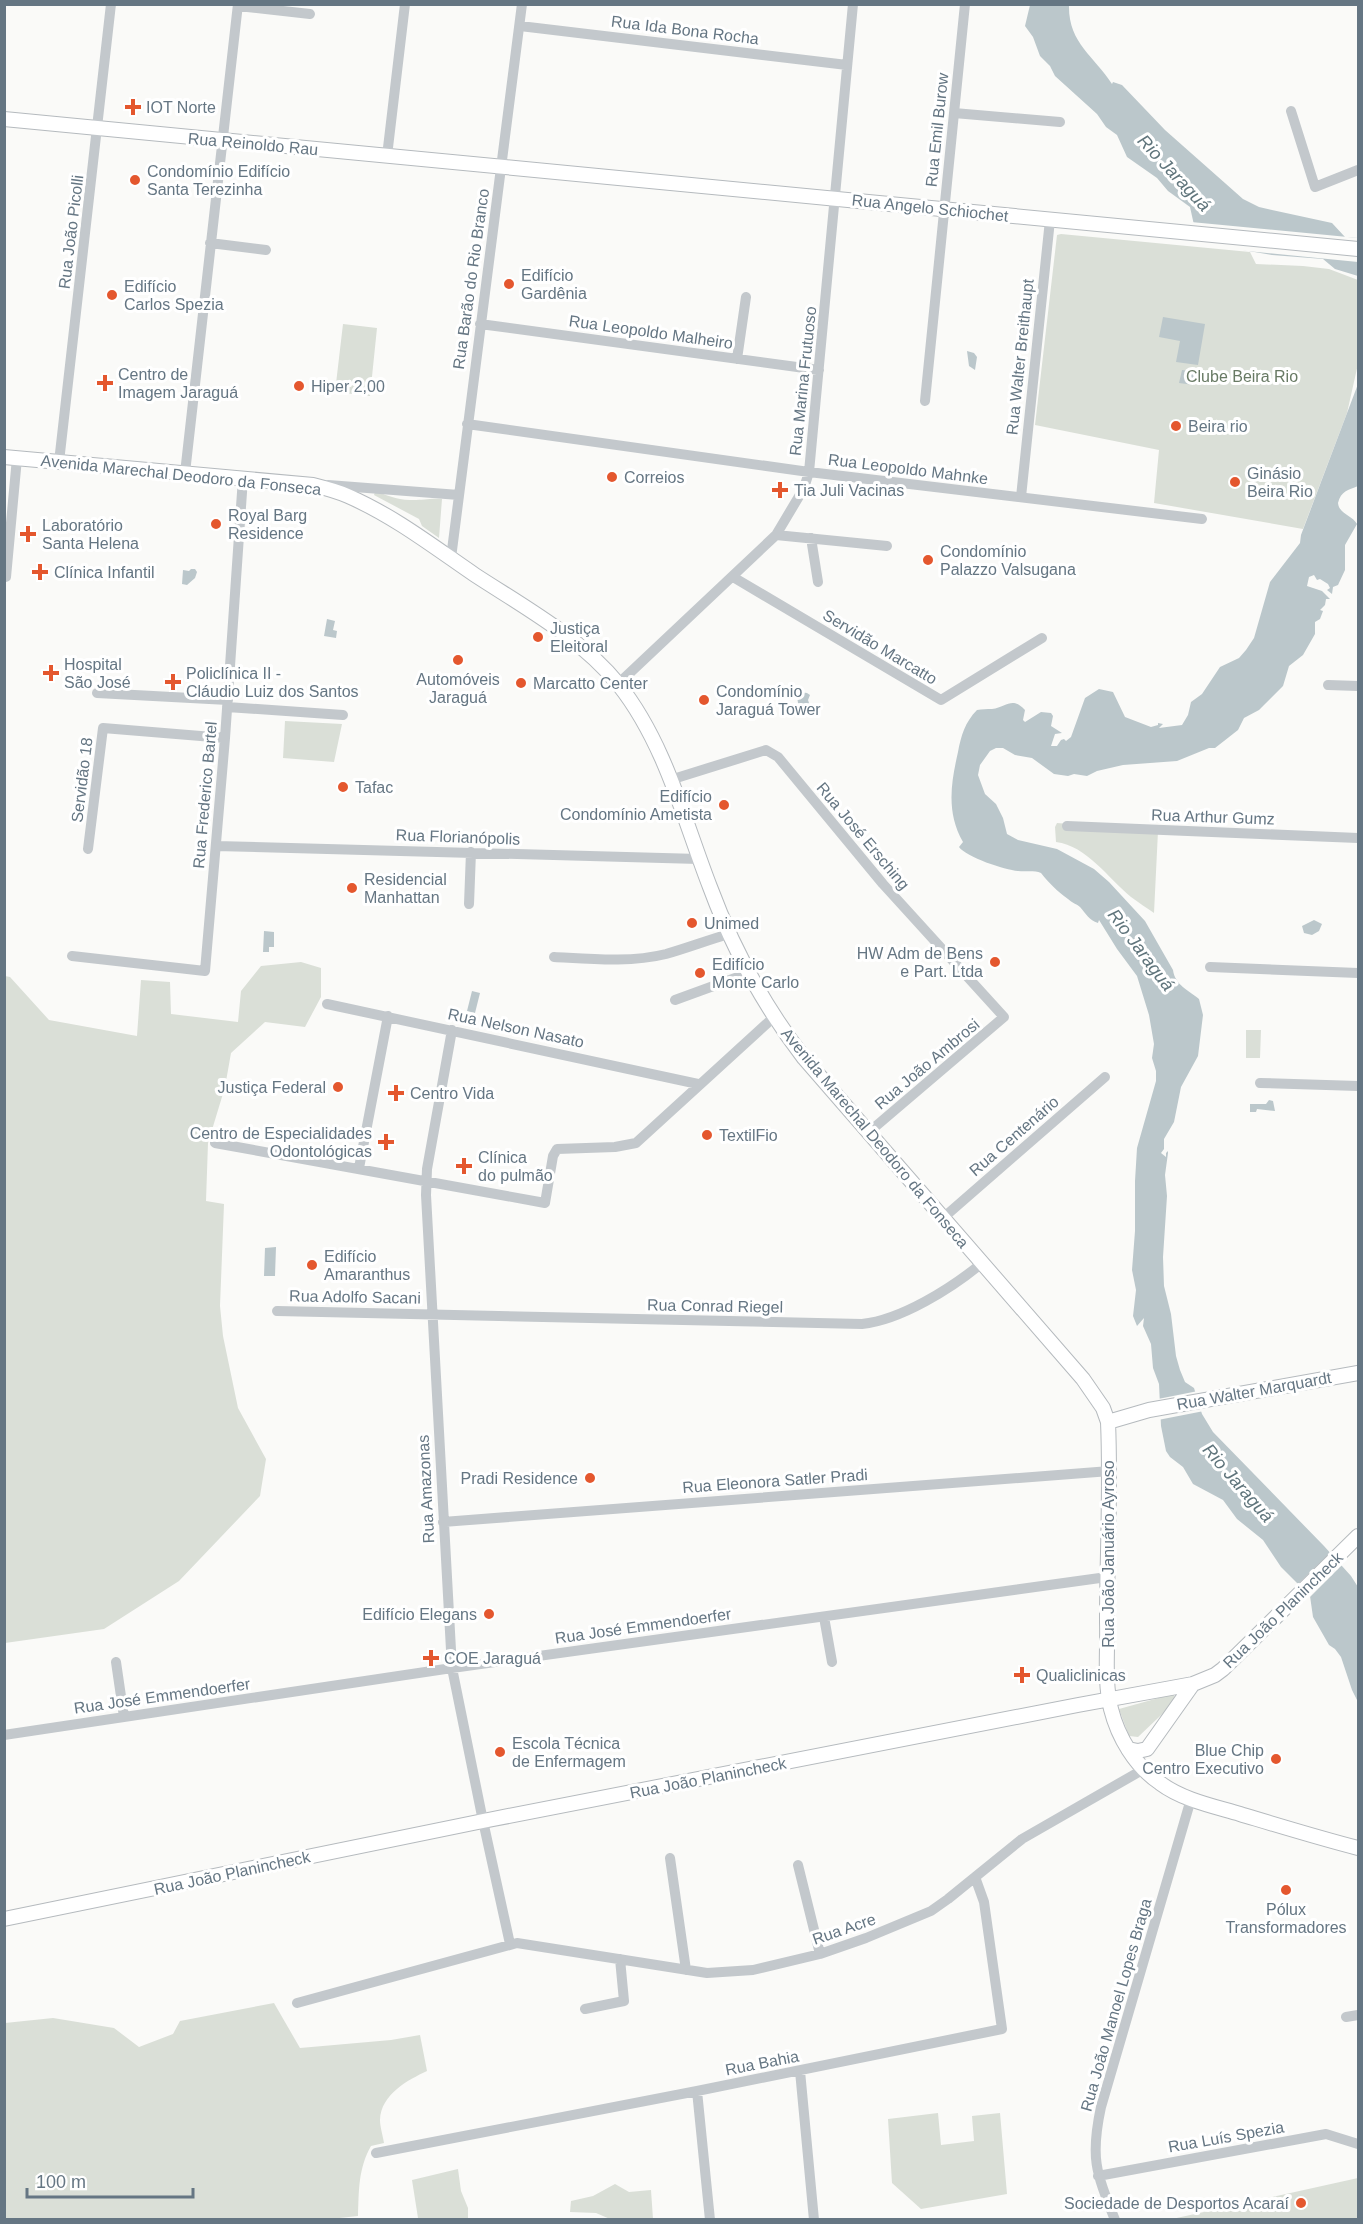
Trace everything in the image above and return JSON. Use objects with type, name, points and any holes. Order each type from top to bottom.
[{"type":"main road","name":"Rua Reinoldo Rau","points":[[4,120],[502,167]]},
{"type":"main road","name":"Rua Angelo Schiochet","points":[[502,167],[1359,249]]},
{"type":"main road","name":"Avenida Marechal Deodoro da Fonseca","points":[[11,458],[313,485],[346,495],[379,511],[451,558],[560,632],[595,660],[618,684],[648,732],[670,780],[729,934],[774,1017],[804,1058],[1083,1378],[1103,1408],[1108,1422]]},
{"type":"main road","name":"Rua Walter Marquardt","points":[[1108,1422],[1149,1410],[1359,1373]]},
{"type":"main road","name":"Rua João Januário Ayroso","points":[[1108,1422],[1110,1471],[1107,1577],[1109,1699],[1117,1729],[1128,1749],[1159,1783],[1191,1799],[1359,1848]]},
{"type":"main road","name":"Rua João Planincheck","points":[[4,1919],[483,1821],[1204,1681],[1223,1669],[1359,1536]]},
{"type":"main road","points":[[1128,1749],[1138,1751],[1147,1749],[1193,1684]]},
{"type":"street","name":"Rua João Picolli","points":[[59,462],[111,4]]},
{"type":"street","points":[[387,156],[405,4]]},
{"type":"street","name":"Rua Barão do Rio Branco","points":[[451,558],[522,4]]},
{"type":"street","name":"Rua Marina Frutuoso","points":[[618,684],[776,535],[804,488],[808,472],[819,370],[853,4]]},
{"type":"street","name":"Rua Emil Burow","points":[[925,401],[965,4]]},
{"type":"street","points":[[185,473],[238,5],[310,14]]},
{"type":"street","name":"Rua Ida Bona Rocha","points":[[520,26],[847,65]]},
{"type":"street","points":[[1292,111],[1315,187],[1359,170]]},
{"type":"street","points":[[954,113],[1060,122]]},
{"type":"street","name":"Rua Walter Breithaupt","points":[[1021,497],[1050,220]]},
{"type":"street","points":[[210,243],[266,250]]},
{"type":"street","points":[[737,359],[746,297]]},
{"type":"street","name":"Rua Leopoldo Malheiro","points":[[480,324],[819,370]]},
{"type":"street","name":"Rua Leopoldo Mahnke","points":[[467,424],[808,472],[1202,519]]},
{"type":"street","points":[[6,577],[11,458]]},
{"type":"street","name":"Rua Frederico Bartel","points":[[72,956],[205,971],[225,738],[243,478]]},
{"type":"street","points":[[313,485],[459,495]]},
{"type":"street","points":[[776,535],[887,546]]},
{"type":"street","points":[[811,538],[818,582]]},
{"type":"street","name":"Servidão Marcatto","points":[[733,577],[941,700],[1042,638]]},
{"type":"street","points":[[1328,685],[1359,686]]},
{"type":"street","points":[[97,693],[343,716]]},
{"type":"street","name":"Servidão 18","points":[[88,849],[103,728],[225,738]]},
{"type":"street","name":"Rua José Ersching","points":[[670,780],[766,750],[778,757],[883,884],[1004,1017]]},
{"type":"street","name":"Rua Arthur Gumz","points":[[1067,826],[1359,838]]},
{"type":"street","name":"Rua Florianópolis","points":[[216,846],[699,859]]},
{"type":"street","points":[[469,904],[471,852]]},
{"type":"street","points":[[554,957],[611,960],[644,957],[665,954],[729,934]]},
{"type":"street","points":[[1210,967],[1359,973]]},
{"type":"street","points":[[675,1000],[749,973]]},
{"type":"street","name":"Rua Nelson Nasato","points":[[327,1004],[698,1084]]},
{"type":"street","points":[[359,1168],[388,1016]]},
{"type":"street","points":[[215,1143],[545,1203],[553,1156],[557,1149],[615,1147],[636,1143],[774,1017]]},
{"type":"street","name":"Rua João Ambrosi","points":[[869,1132],[1004,1017]]},
{"type":"street","name":"Rua Amazonas","points":[[452,1030],[426,1180],[452,1668],[510,1944]]},
{"type":"street","name":"Rua Centenário","points":[[943,1218],[1105,1077]]},
{"type":"street","points":[[1260,1083],[1359,1086]]},
{"type":"street","name":"Rua Conrad Riegel","points":[[432,1314],[862,1324],[889,1319],[950,1287],[982,1263]]},
{"type":"street","name":"Rua Adolfo Sacani","points":[[277,1311],[432,1314]]},
{"type":"street","name":"Rua Eleonora Satler Pradi","points":[[443,1522],[1110,1471]]},
{"type":"street","name":"Rua José Emmendoerfer","points":[[4,1735],[452,1668],[1107,1577]]},
{"type":"street","points":[[824,1617],[832,1662]]},
{"type":"street","points":[[116,1662],[124,1717]]},
{"type":"street","name":"Rua Acre","points":[[297,2003],[510,1944],[523,1943],[707,1973],[753,1970],[820,1954],[931,1911],[1022,1839],[1144,1769]]},
{"type":"street","name":"Rua João Manoel Lopes Braga","points":[[1114,2220],[1098,2176],[1095,2161],[1095,2134],[1191,1799]]},
{"type":"street","points":[[670,1858],[687,1971]]},
{"type":"street","points":[[798,1865],[820,1954]]},
{"type":"street","name":"Rua Bahia","points":[[376,2153],[800,2071],[1002,2029],[984,1902],[975,1877]]},
{"type":"street","points":[[585,2009],[624,2001],[620,1959]]},
{"type":"street","points":[[1346,2017],[1359,2015]]},
{"type":"street","points":[[800,2071],[814,2220]]},
{"type":"street","points":[[697,2091],[710,2220]]},
{"type":"street","name":"Rua Luís Spezia","points":[[1098,2176],[1326,2134],[1359,2144]]},
{"type":"green space","name":"Clube Beira Rio","points":[[1057,235],[1250,252],[1256,264],[1329,269],[1358,280],[1358,364],[1347,413],[1303,529],[1154,503],[1159,450],[1035,425]]},
{"type":"green space","points":[[343,324],[377,328],[370,396],[335,392]]},
{"type":"green space","points":[[375,492],[407,500],[442,499],[439,538],[422,526],[419,519],[374,495]]},
{"type":"green space","points":[[285,721],[342,724],[334,762],[283,758]]},
{"type":"green space","points":[[1057,823],[1158,831],[1154,913],[1131,897],[1087,856],[1056,842]]},
{"type":"green space","points":[[301,962],[321,968],[321,997],[305,1027],[265,1022],[231,1053],[225,1087],[208,1143],[206,1201],[224,1204],[220,1306],[223,1336],[238,1408],[266,1459],[260,1496],[179,1581],[104,1629],[5,1643],[5,976],[10,977],[49,1020],[137,1036],[141,980],[170,982],[171,1014],[238,1022],[241,991],[261,966]]},
{"type":"green space","points":[[1246,1030],[1261,1030],[1260,1058],[1246,1058]]},
{"type":"green space","points":[[1173,1694],[1177,1700],[1138,1737],[1129,1736],[1119,1709]]},
{"type":"green space","points":[[274,2003],[300,2048],[391,2040],[420,2035],[427,2071],[397,2089],[385,2103],[380,2120],[384,2143],[371,2146],[364,2163],[360,2180],[358,2216],[321,2220],[5,2219],[5,2023],[53,2018],[114,2028],[139,2047],[173,2034],[180,2021]]},
{"type":"green space","points":[[938,2113],[941,2145],[974,2141],[972,2116],[1000,2113],[1007,2194],[921,2209],[892,2183],[888,2119]]},
{"type":"green space","points":[[458,2169],[461,2191],[468,2208],[468,2219],[415,2219],[418,2218],[412,2180]]},
{"type":"green space","name":"Sociedade de Desportos Acaraí","points":[[1358,2178],[1358,2219],[1172,2219]]},
{"type":"green space","points":[[615,2184],[629,2192],[651,2190],[653,2219],[610,2219],[596,2213],[570,2212],[571,2201],[593,2196]]},
{"type":"water","name":"Rio Jaraguá","points":[[1030,5],[1069,5],[1070,18],[1077,39],[1112,84],[1113,82],[1122,85],[1165,130],[1243,199],[1259,207],[1332,223],[1345,237],[1358,238],[1358,276],[1335,269],[1323,259],[1272,255],[1237,249],[1194,225],[1190,207],[1168,191],[1157,178],[1127,157],[1117,135],[1055,76],[1050,66],[1040,56],[1033,37],[1025,26]]},
{"type":"water","points":[[1163,317],[1205,324],[1198,365],[1176,362],[1180,341],[1159,337]]},
{"type":"water","points":[[967,351],[974,353],[977,357],[975,370],[969,366]]},
{"type":"water","points":[[1182,370],[1196,372],[1194,385],[1179,383]]},
{"type":"water","name":"Rio Jaraguá","points":[[1358,384],[1358,486],[1343,493],[1338,503],[1341,510],[1357,524],[1345,545],[1345,570],[1338,585],[1333,587],[1332,594],[1327,590],[1330,588],[1328,584],[1320,579],[1317,580],[1314,575],[1309,577],[1307,586],[1322,591],[1330,599],[1326,599],[1325,605],[1320,610],[1323,611],[1320,619],[1315,622],[1315,634],[1303,655],[1289,666],[1283,686],[1259,710],[1244,718],[1238,730],[1215,748],[1209,748],[1177,761],[1123,765],[1097,771],[1087,776],[1074,774],[1068,776],[1054,774],[1032,758],[1015,755],[1003,748],[996,748],[990,751],[980,765],[978,775],[985,794],[996,804],[1003,818],[1007,834],[1018,840],[1057,849],[1094,869],[1145,921],[1173,970],[1176,980],[1199,999],[1203,1015],[1198,1056],[1181,1087],[1174,1122],[1164,1139],[1164,1149],[1161,1153],[1166,1157],[1168,1151],[1165,1175],[1167,1196],[1163,1257],[1164,1286],[1171,1314],[1176,1356],[1185,1382],[1194,1388],[1202,1414],[1213,1432],[1324,1546],[1358,1587],[1358,1702],[1341,1657],[1329,1645],[1313,1617],[1310,1596],[1281,1567],[1263,1540],[1237,1519],[1223,1500],[1193,1484],[1183,1467],[1166,1451],[1161,1426],[1159,1384],[1153,1368],[1151,1344],[1143,1326],[1144,1318],[1137,1326],[1133,1316],[1136,1290],[1132,1270],[1137,1148],[1156,1081],[1152,1058],[1154,1044],[1149,1015],[1137,976],[1099,920],[1098,923],[1090,918],[1080,907],[1050,884],[1041,873],[995,866],[963,851],[959,847],[963,842],[954,820],[952,797],[953,775],[961,740],[967,724],[977,710],[992,709],[1013,703],[1025,710],[1023,720],[1025,722],[1041,712],[1051,713],[1053,716],[1051,726],[1062,733],[1055,734],[1051,746],[1057,746],[1061,740],[1066,741],[1071,737],[1085,698],[1099,689],[1113,692],[1125,717],[1151,727],[1158,723],[1163,724],[1159,728],[1182,725],[1188,715],[1191,702],[1202,694],[1220,667],[1239,658],[1254,638],[1270,582],[1300,543],[1301,535]]},
{"type":"water","points":[[191,569],[197,572],[195,578],[187,585],[182,584],[183,570]]},
{"type":"water","points":[[327,619],[335,621],[333,630],[337,631],[336,638],[324,636]]},
{"type":"water","points":[[800,692],[810,695],[808,700],[810,706],[804,708],[798,703],[797,696]]},
{"type":"water","points":[[1314,920],[1322,924],[1319,931],[1312,935],[1304,933],[1302,926]]},
{"type":"water","points":[[264,931],[274,932],[274,947],[269,947],[269,952],[263,952]]},
{"type":"water","points":[[472,991],[480,993],[475,1013],[467,1011]]},
{"type":"water","points":[[1269,1100],[1273,1101],[1275,1111],[1257,1109],[1256,1112],[1250,1112],[1250,1104],[1266,1104]]},
{"type":"water","points":[[276,1247],[275,1276],[264,1276],[265,1248]]},
{"type":"pier","points":[[1191,222],[1358,238],[1358,262],[1227,249],[1198,236]]},
{"type":"pier","points":[[1198,1391],[1204,1411],[1158,1420],[1158,1399]]},
{"type":"pier","points":[[1332,1551],[1344,1563],[1308,1599],[1296,1586]]},
{"type":"place","name":"IOT Norte","points":[[133,107]]},
{"type":"place","name":"Condomínio Edifício Santa Terezinha","points":[[135,180]]},
{"type":"place","name":"Edifício Gardênia","points":[[509,284]]},
{"type":"place","name":"Edifício Carlos Spezia","points":[[112,295]]},
{"type":"place","name":"Centro de Imagem Jaraguá","points":[[105,383]]},
{"type":"place","name":"Hiper 2,00","points":[[299,386]]},
{"type":"place","name":"Beira rio","points":[[1176,426]]},
{"type":"place","name":"Correios","points":[[612,477]]},
{"type":"place","name":"Ginásio Beira Rio","points":[[1235,482]]},
{"type":"place","name":"Tia Juli Vacinas","points":[[780,490]]},
{"type":"place","name":"Royal Barg Residence","points":[[216,524]]},
{"type":"place","name":"Laboratório Santa Helena","points":[[28,534]]},
{"type":"place","name":"Condomínio Palazzo Valsugana","points":[[928,560]]},
{"type":"place","name":"Clínica Infantil","points":[[40,572]]},
{"type":"place","name":"Justiça Eleitoral","points":[[538,637]]},
{"type":"place","name":"Automóveis Jaraguá","points":[[458,660]]},
{"type":"place","name":"Hospital São José","points":[[51,673]]},
{"type":"place","name":"Policlínica II - Cláudio Luiz dos Santos","points":[[173,682]]},
{"type":"place","name":"Marcatto Center","points":[[521,683]]},
{"type":"place","name":"Condomínio Jaraguá Tower","points":[[704,700]]},
{"type":"place","name":"Tafac","points":[[343,787]]},
{"type":"place","name":"Edifício Condomínio Ametista","points":[[724,805]]},
{"type":"place","name":"Residencial Manhattan","points":[[352,888]]},
{"type":"place","name":"Unimed","points":[[692,923]]},
{"type":"place","name":"HW Adm de Bens e Part. Ltda","points":[[995,962]]},
{"type":"place","name":"Edifício Monte Carlo","points":[[700,973]]},
{"type":"place","name":"Justiça Federal","points":[[338,1087]]},
{"type":"place","name":"Centro Vida","points":[[396,1093]]},
{"type":"place","name":"TextilFio","points":[[707,1135]]},
{"type":"place","name":"Centro de Especialidades Odontológicas","points":[[386,1142]]},
{"type":"place","name":"Clínica do pulmão","points":[[464,1166]]},
{"type":"place","name":"Edifício Amaranthus","points":[[312,1265]]},
{"type":"place","name":"Pradi Residence","points":[[590,1478]]},
{"type":"place","name":"Edifício Elegans","points":[[489,1614]]},
{"type":"place","name":"COE Jaraguá","points":[[431,1658]]},
{"type":"place","name":"Qualiclinicas","points":[[1022,1675]]},
{"type":"place","name":"Escola Técnica de Enfermagem","points":[[500,1752]]},
{"type":"place","name":"Blue Chip Centro Executivo","points":[[1276,1759]]},
{"type":"place","name":"Pólux Transformadores","points":[[1286,1890]]},
{"type":"place","name":"Sociedade de Desportos Acaraí","points":[[1301,2203]]}]
